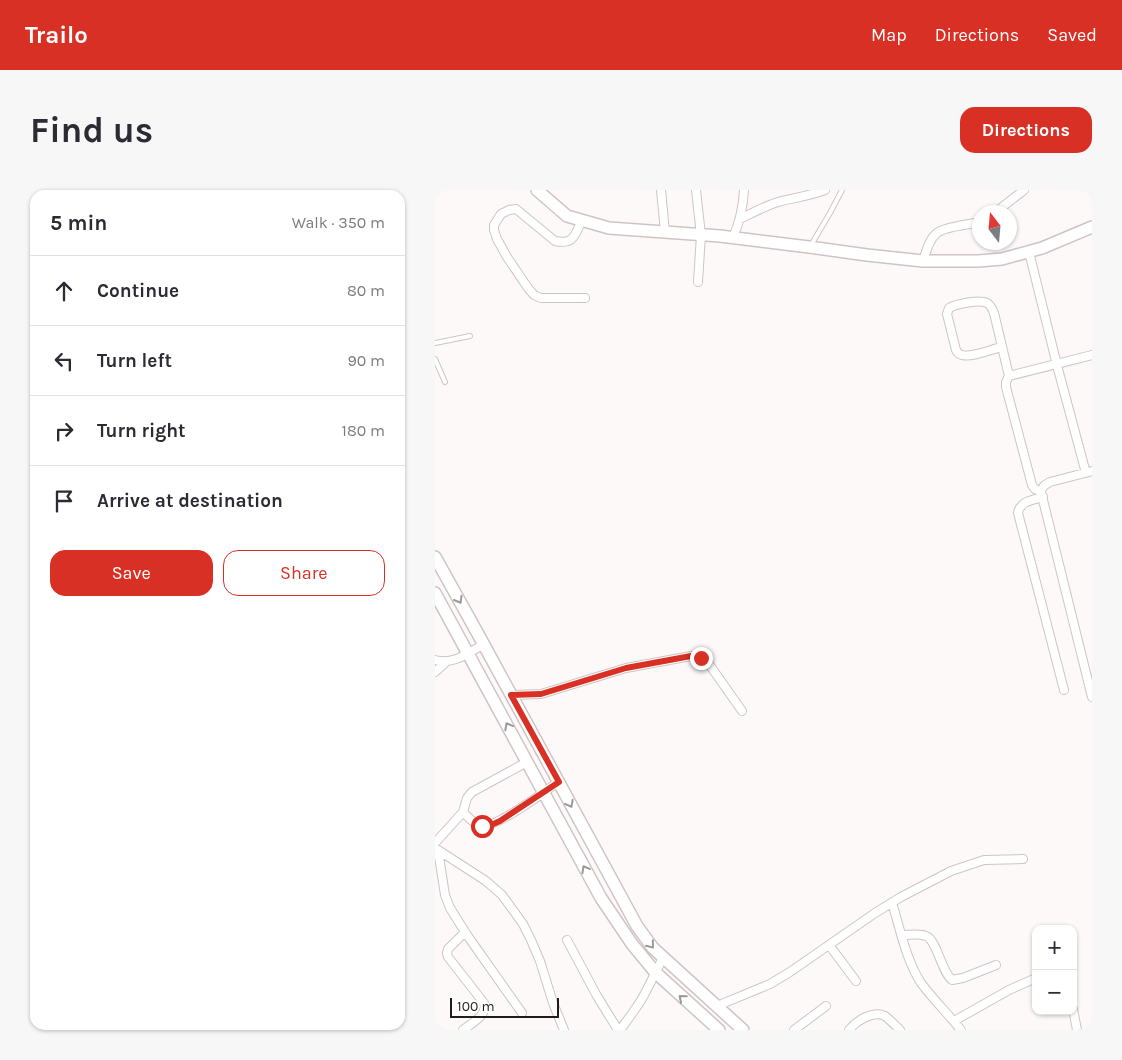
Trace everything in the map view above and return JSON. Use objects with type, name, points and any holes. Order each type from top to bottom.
[{"type":"street","points":[[537,190],[567,216],[609,228],[733,238],[923,261],[1002,259],[1042,248],[1092,227]]},
{"type":"street","points":[[661,190],[665,232]]},
{"type":"street","points":[[696,190],[701,235],[698,282]]},
{"type":"street","points":[[733,238],[740,219],[744,190]]},
{"type":"street","points":[[740,219],[775,203],[808,196],[825,190]]},
{"type":"street","points":[[1005,205],[1025,190]]},
{"type":"street","points":[[582,220],[574,238],[562,243],[555,241],[516,210],[509,210],[501,214],[494,225],[494,230],[507,257],[533,295],[541,298],[585,298]]},
{"type":"street","points":[[923,261],[937,232],[972,225]]},
{"type":"street","points":[[1029,252],[1057,364],[1089,472],[1050,482],[1042,488],[1042,495],[1090,677],[1092,696]]},
{"type":"street","points":[[1002,347],[973,355],[963,356],[958,353],[947,314],[949,308],[956,304],[981,301],[987,303],[994,313],[1009,376],[1006,387],[1029,477],[1032,485],[1042,495]]},
{"type":"street","points":[[1009,376],[1092,355]]},
{"type":"street","points":[[1042,495],[1022,504],[1018,513],[1064,690]]},
{"type":"street","points":[[435,557],[637,926],[663,958],[743,1030]]},
{"type":"street","points":[[435,592],[601,898],[632,944],[655,972],[719,1030]]},
{"type":"street","points":[[435,672],[446,662],[459,658],[484,644]]},
{"type":"street","points":[[511,695],[541,694],[626,668],[691,656],[701,658],[709,664],[742,711]]},
{"type":"street","points":[[435,660],[446,662]]},
{"type":"street","points":[[522,1013],[450,908],[445,895],[436,847],[463,812],[471,792],[527,762]]},
{"type":"street","points":[[463,812],[474,822],[482,826],[489,826],[500,821],[559,782]]},
{"type":"street","points":[[436,847],[486,881],[502,895],[523,924],[540,961],[562,1027],[554,1030]]},
{"type":"street","points":[[717,1006],[770,984],[892,903],[951,871],[985,860],[1023,859]]},
{"type":"street","points":[[435,891],[444,887]]},
{"type":"street","points":[[892,903],[913,967],[922,984],[961,1030]]},
{"type":"street","points":[[463,1030],[483,1014],[486,1007],[448,957],[448,949],[465,932]]},
{"type":"street","points":[[902,936],[924,935],[929,937],[945,971],[952,980],[963,978],[996,965]]},
{"type":"street","points":[[567,940],[597,996],[619,1030],[635,1012],[663,958]]},
{"type":"street","points":[[829,945],[856,981]]},
{"type":"street","points":[[954,1021],[1009,990],[1032,980]]},
{"type":"street","points":[[794,1030],[826,1006]]},
{"type":"street","points":[[849,1030],[853,1024],[875,1014],[883,1015],[901,1030]]},
{"type":"street","points":[[1074,1015],[1077,1030]]},
{"type":"lane","points":[[809,247],[831,213],[842,190]]},
{"type":"lane","points":[[435,343],[470,336]]},
{"type":"lane","points":[[435,359],[445,382]]},
{"type":"route","points":[[482,826],[489,826],[500,821],[559,782],[511,695],[541,694],[626,668],[691,656],[701,658]]}]
